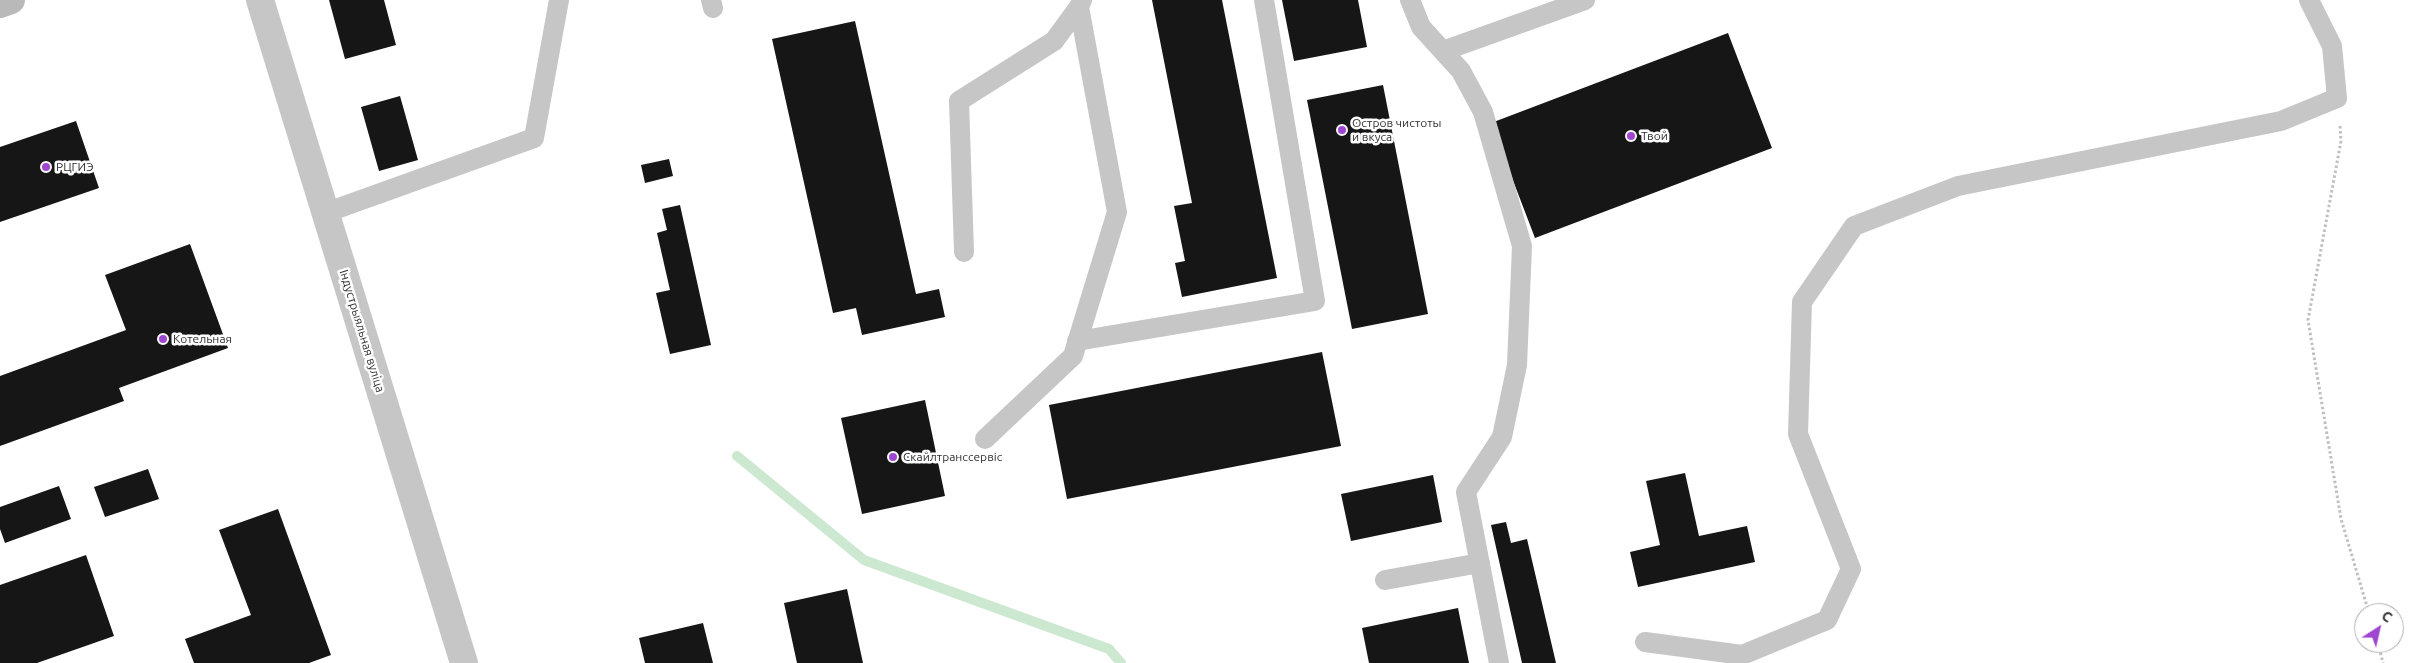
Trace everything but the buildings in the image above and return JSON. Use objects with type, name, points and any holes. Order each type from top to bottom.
[{"type":"street","points":[[0,4],[11,0]]},
{"type":"street","name":"Індустрыяльная вуліца","points":[[260,0],[464,663]]},
{"type":"lane","points":[[326,214],[534,138],[560,0]]},
{"type":"lane","points":[[1078,341],[1315,301],[1264,0]]},
{"type":"lane","points":[[1410,0],[1421,27],[1461,71],[1484,112],[1522,246],[1517,366],[1502,437],[1466,492],[1499,663]]},
{"type":"lane","points":[[1443,51],[1585,0]]},
{"type":"lane","points":[[1645,642],[1742,655],[1827,620],[1851,569],[1798,434],[1802,302],[1854,226],[1958,186],[2281,121],[2337,98],[2332,46],[2309,0]]},
{"type":"lane","points":[[985,439],[1073,356],[1117,212],[1080,3]]},
{"type":"lane","points":[[964,252],[959,101],[1054,41],[1080,3]]},
{"type":"lane","points":[[1385,580],[1480,563]]},
{"type":"path","points":[[2337,98],[2341,141],[2308,320],[2342,519],[2366,603]]},
{"type":"waterway","points":[[737,456],[864,560],[1109,649],[1121,663]]},
{"type":"place","name":"Остров чистоты и вкуса","points":[[1342,130]]},
{"type":"place","name":"Твой","points":[[1631,136]]},
{"type":"place","name":"РЦГИЭ","points":[[46,167]]},
{"type":"place","name":"Котельная","points":[[163,339]]},
{"type":"place","name":"Скайлтранссервіс","points":[[893,457]]}]
